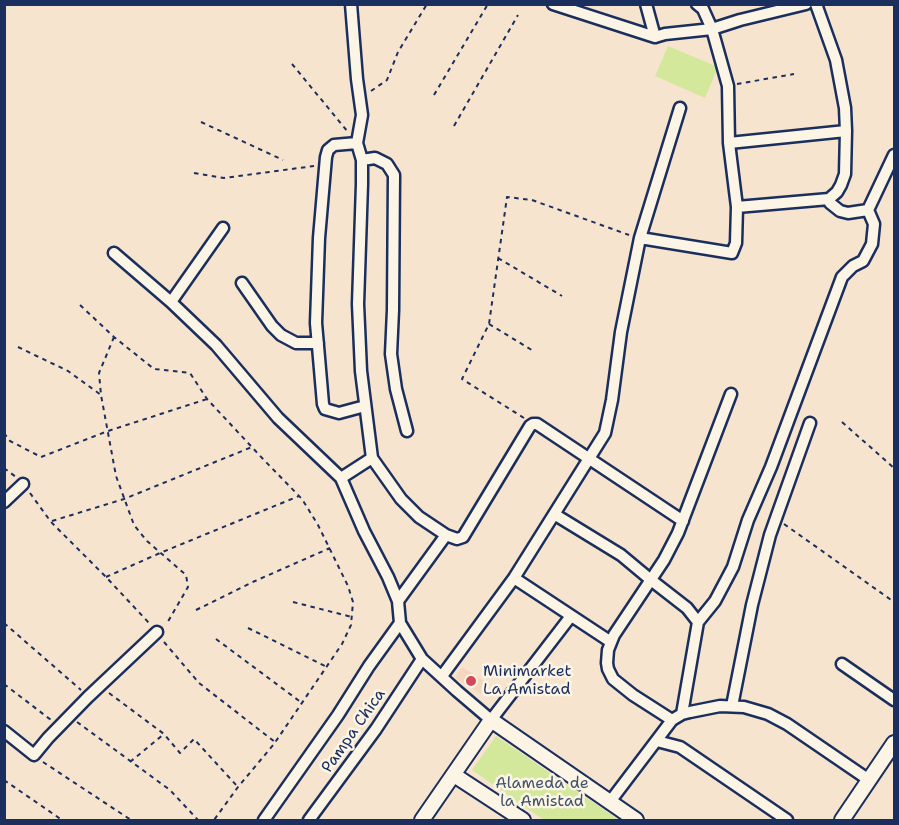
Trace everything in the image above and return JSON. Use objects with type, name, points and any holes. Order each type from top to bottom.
[{"type":"street","points":[[351,4],[362,115],[357,143],[362,160],[358,304],[361,371],[372,458],[401,499],[419,518],[446,535],[463,537],[530,426],[537,424],[683,521]]},
{"type":"street","points":[[553,4],[655,37],[712,29],[806,4]]},
{"type":"street","points":[[646,4],[655,37]]},
{"type":"street","points":[[640,238],[732,253],[736,243],[737,207],[729,143],[728,86],[712,29],[703,9],[697,4]]},
{"type":"street","points":[[737,207],[829,199],[840,188],[845,174],[845,108],[836,60],[816,4]]},
{"type":"street","points":[[442,676],[514,578],[605,433],[621,332],[640,238],[680,108]]},
{"type":"street","points":[[729,143],[846,131]]},
{"type":"street","points":[[357,143],[334,145],[328,150],[319,238],[316,323],[323,404],[326,409],[339,413],[365,406]]},
{"type":"street","points":[[682,714],[698,622],[715,601],[733,567],[748,520],[771,467],[842,277],[853,266],[863,261],[872,244],[874,224],[868,210],[894,155]]},
{"type":"street","points":[[362,160],[375,158],[387,164],[394,175],[391,354],[396,389],[407,431]]},
{"type":"street","points":[[829,199],[830,203],[840,211],[848,213],[868,210]]},
{"type":"street","points":[[171,302],[224,228]]},
{"type":"street","points":[[114,253],[216,345],[278,418],[341,478],[398,601],[400,623],[422,659],[492,720],[636,820]]},
{"type":"street","points":[[242,283],[272,326],[281,335],[296,344],[318,343]]},
{"type":"street","points":[[672,720],[633,695],[614,679],[607,663],[610,642],[664,560],[683,521],[731,394]]},
{"type":"street","points":[[732,706],[752,605],[770,535],[810,423]]},
{"type":"street","points":[[341,478],[372,458]]},
{"type":"street","points":[[4,502],[23,484]]},
{"type":"street","points":[[554,514],[621,555],[687,608],[698,622]]},
{"type":"street","points":[[398,601],[446,535]]},
{"type":"street","points":[[514,578],[610,642]]},
{"type":"street","points":[[422,820],[492,720],[571,616]]},
{"type":"street","points":[[264,820],[400,623]]},
{"type":"street","points":[[4,731],[34,755],[99,686],[158,634]]},
{"type":"street","name":"Pampa Chica","points":[[309,820],[376,729],[422,659]]},
{"type":"street","points":[[842,664],[894,700]]},
{"type":"street","points":[[609,802],[672,720],[682,714],[720,706],[754,709],[768,714],[787,724],[869,780]]},
{"type":"street","points":[[657,741],[680,747],[787,820]]},
{"type":"street","points":[[842,820],[894,743]]},
{"type":"street","points":[[454,775],[520,819]]},
{"type":"path","points":[[359,98],[387,80],[398,52],[427,4]]},
{"type":"path","points":[[434,95],[488,4]]},
{"type":"path","points":[[454,126],[518,15]]},
{"type":"path","points":[[292,64],[357,143]]},
{"type":"path","points":[[728,86],[794,74]]},
{"type":"path","points":[[201,122],[283,160]]},
{"type":"path","points":[[194,173],[225,178],[326,164]]},
{"type":"path","points":[[533,424],[462,379],[489,324],[507,197],[532,200],[640,238]]},
{"type":"path","points":[[498,258],[562,296]]},
{"type":"path","points":[[80,305],[153,369],[190,373],[207,399],[299,496],[330,548],[353,602],[351,625],[342,644],[275,742],[214,820]]},
{"type":"path","points":[[489,324],[535,352]]},
{"type":"path","points":[[114,337],[99,373],[116,476],[134,525],[147,541],[186,575],[188,587],[158,634]]},
{"type":"path","points":[[18,347],[68,371],[101,395]]},
{"type":"path","points":[[4,433],[10,441],[41,457],[108,431],[207,399]]},
{"type":"path","points":[[842,422],[894,468]]},
{"type":"path","points":[[51,522],[124,499],[252,447]]},
{"type":"path","points":[[4,468],[23,484],[51,522],[106,577],[199,683],[275,742]]},
{"type":"path","points":[[106,577],[299,496]]},
{"type":"path","points":[[776,518],[894,602]]},
{"type":"path","points":[[196,610],[330,548]]},
{"type":"path","points":[[293,602],[352,617]]},
{"type":"path","points":[[4,623],[88,697]]},
{"type":"path","points":[[248,628],[327,667]]},
{"type":"path","points":[[216,639],[302,704]]},
{"type":"path","points":[[4,684],[60,727]]},
{"type":"path","points":[[99,686],[164,734],[180,753],[194,739],[238,787]]},
{"type":"path","points":[[70,717],[170,790],[198,820]]},
{"type":"path","points":[[130,762],[164,734]]},
{"type":"path","points":[[34,755],[130,820]]},
{"type":"path","points":[[4,780],[62,820]]},
{"type":"shaded area","name":"Minimarket La Amistad","points":[[462,667],[487,683],[481,694],[455,678]]},
{"type":"green space","points":[[668,46],[718,67],[705,98],[655,76]]},
{"type":"green space","name":"Alameda de la Amistad","points":[[496,736],[619,820],[545,820],[538,816],[472,770]]},
{"type":"place","name":"Minimarket La Amistad","points":[[471,681]]}]
